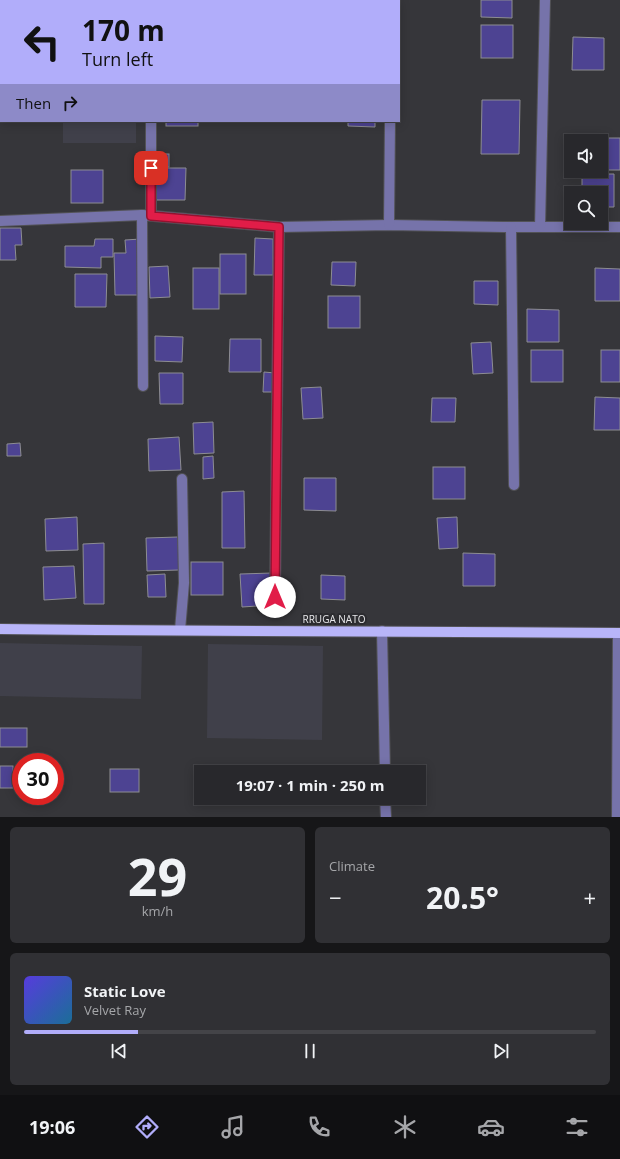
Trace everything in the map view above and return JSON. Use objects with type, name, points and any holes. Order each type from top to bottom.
[{"type":"main road","name":"RRUGA NATO","points":[[0,629],[619,633]]},
{"type":"street","points":[[540,227],[545,0]]},
{"type":"street","points":[[143,386],[146,215],[151,122]]},
{"type":"street","points":[[389,225],[390,122]]},
{"type":"street","points":[[0,221],[146,215],[279,227],[389,225],[511,227],[620,226]]},
{"type":"street","points":[[275,597],[279,227]]},
{"type":"street","points":[[511,227],[514,485]]},
{"type":"street","points":[[180,630],[184,583],[182,480]]},
{"type":"street","points":[[382,632],[384,765]]},
{"type":"street","points":[[617,817],[619,633]]},
{"type":"street","points":[[385,805],[386,817]]},
{"type":"shaded area","points":[[63,122],[136,122],[136,143],[63,143]]},
{"type":"shaded area","points":[[0,643],[142,646],[141,699],[0,696]]},
{"type":"shaded area","points":[[208,644],[323,646],[322,740],[207,738]]},
{"type":"building","points":[[481,0],[512,0],[512,18],[481,17]]},
{"type":"building","points":[[481,25],[513,25],[513,58],[481,58]]},
{"type":"building","points":[[573,37],[604,38],[604,70],[572,70]]},
{"type":"building","points":[[482,100],[520,100],[519,154],[481,154]]},
{"type":"building","points":[[166,122],[198,122],[198,126],[166,126]]},
{"type":"building","points":[[348,122],[375,122],[375,127],[348,126]]},
{"type":"building","points":[[608,138],[620,138],[620,170],[608,170]]},
{"type":"building","points":[[155,154],[169,154],[169,167],[155,167]]},
{"type":"building","points":[[154,168],[186,168],[185,200],[154,200]]},
{"type":"building","points":[[71,170],[103,170],[103,203],[71,203]]},
{"type":"building","points":[[608,174],[614,174],[614,207],[608,207],[608,186],[582,186],[582,178],[608,178]]},
{"type":"building","points":[[0,228],[21,228],[22,245],[15,245],[16,260],[0,260]]},
{"type":"building","points":[[255,238],[273,239],[273,275],[254,275]]},
{"type":"building","points":[[95,239],[113,239],[113,257],[101,257],[101,268],[65,267],[65,246],[94,246]]},
{"type":"building","points":[[141,239],[138,295],[115,295],[114,253],[126,253],[125,240]]},
{"type":"building","points":[[220,254],[246,254],[246,294],[220,294]]},
{"type":"building","points":[[332,262],[356,262],[355,286],[331,285]]},
{"type":"building","points":[[168,266],[170,297],[150,298],[149,267]]},
{"type":"building","points":[[193,268],[219,268],[219,309],[193,309]]},
{"type":"building","points":[[595,268],[620,269],[620,301],[595,301]]},
{"type":"building","points":[[75,274],[107,274],[106,307],[75,307]]},
{"type":"building","points":[[474,281],[498,281],[498,305],[474,304]]},
{"type":"building","points":[[328,296],[360,296],[360,328],[328,328]]},
{"type":"building","points":[[527,309],[559,310],[559,342],[527,342]]},
{"type":"building","points":[[155,336],[183,337],[182,362],[155,361]]},
{"type":"building","points":[[230,339],[261,339],[261,372],[229,372]]},
{"type":"building","points":[[491,342],[493,373],[473,374],[471,343]]},
{"type":"building","points":[[531,350],[563,350],[563,382],[531,382]]},
{"type":"building","points":[[601,350],[620,350],[620,382],[601,382]]},
{"type":"building","points":[[264,372],[275,373],[275,392],[263,392]]},
{"type":"building","points":[[159,373],[183,373],[183,404],[160,404]]},
{"type":"building","points":[[321,387],[323,418],[303,419],[301,388]]},
{"type":"building","points":[[595,397],[620,398],[620,430],[594,430]]},
{"type":"building","points":[[432,398],[456,398],[455,422],[431,422]]},
{"type":"building","points":[[213,422],[214,453],[194,454],[193,423]]},
{"type":"building","points":[[179,437],[181,470],[149,471],[148,439]]},
{"type":"building","points":[[20,443],[21,456],[7,456],[7,444]]},
{"type":"building","points":[[213,456],[214,478],[203,479],[203,457]]},
{"type":"building","points":[[433,467],[465,467],[465,499],[433,499]]},
{"type":"building","points":[[304,478],[336,478],[336,511],[304,510]]},
{"type":"building","points":[[244,491],[245,548],[222,548],[222,492]]},
{"type":"building","points":[[77,517],[78,550],[46,551],[45,519]]},
{"type":"building","points":[[457,517],[458,548],[439,549],[437,518]]},
{"type":"building","points":[[178,537],[179,570],[147,571],[146,538]]},
{"type":"building","points":[[104,543],[104,604],[84,604],[83,544]]},
{"type":"building","points":[[463,553],[495,554],[495,586],[463,586]]},
{"type":"building","points":[[191,562],[223,562],[223,595],[191,595]]},
{"type":"building","points":[[74,566],[76,598],[44,600],[43,567]]},
{"type":"building","points":[[272,573],[273,605],[242,607],[240,574]]},
{"type":"building","points":[[165,574],[166,597],[148,597],[147,575]]},
{"type":"building","points":[[321,575],[345,576],[345,600],[321,599]]},
{"type":"building","points":[[0,728],[27,728],[27,747],[0,747]]},
{"type":"building","points":[[0,766],[12,766],[12,788],[0,788]]},
{"type":"building","points":[[110,769],[139,769],[139,792],[110,792]]},
{"type":"route","points":[[151,168],[151,216],[279,227],[275,597]]}]
